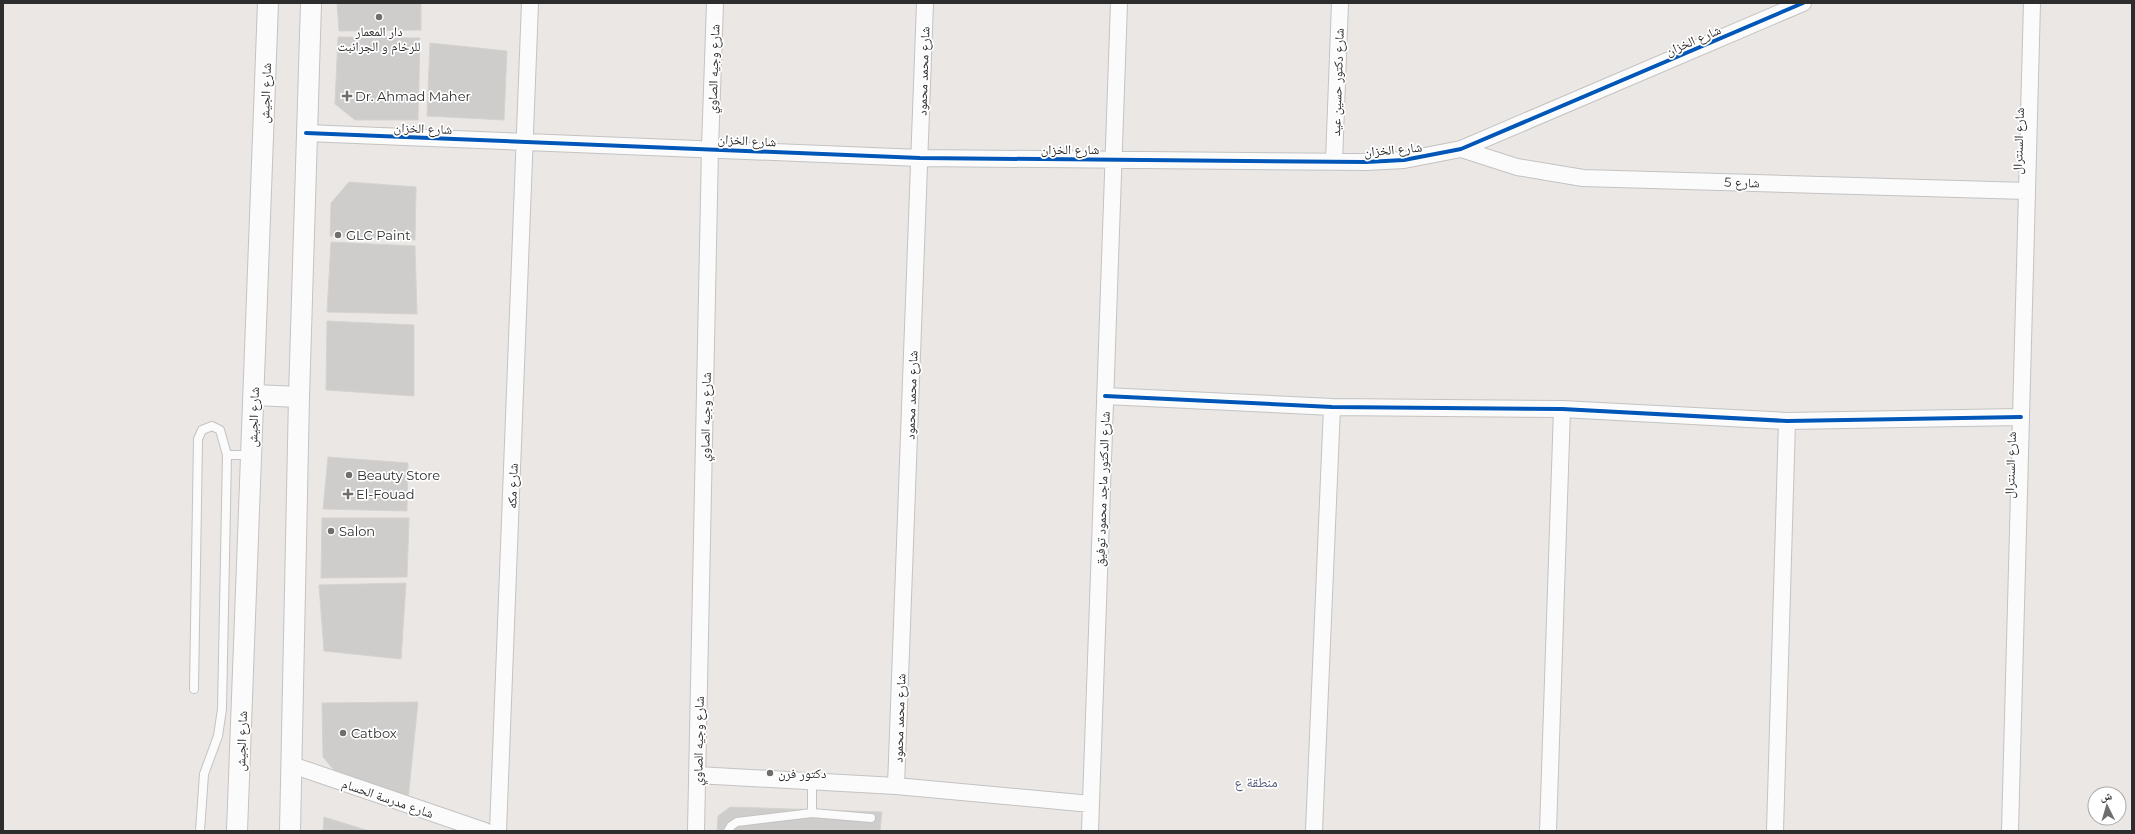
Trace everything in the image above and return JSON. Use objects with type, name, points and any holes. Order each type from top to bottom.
[{"type":"street","name":"شارع الجيش","points":[[237,831],[268,3]]},
{"type":"street","points":[[290,831],[299,397],[311,3]]},
{"type":"street","name":"شارع مكه","points":[[498,831],[526,142],[530,3]]},
{"type":"street","name":"شارع وجيه الصاوي","points":[[696,831],[710,148],[716,3]]},
{"type":"street","name":"شارع محمد محمود","points":[[896,786],[925,3]]},
{"type":"street","name":"شارع الدكتور ماجد محمود توفيق","points":[[1090,831],[1119,3]]},
{"type":"street","name":"شارع دكتور حسين عيد","points":[[1334,162],[1340,3]]},
{"type":"street","name":"شارع الخزان","points":[[306,133],[710,148],[920,158],[1334,162],[1404,160],[1461,149],[1782,8],[1803,3]]},
{"type":"street","name":"شارع السنترال","points":[[2010,831],[2032,3]]},
{"type":"street","name":"شارع 5","points":[[1461,149],[1517,167],[1583,178],[2027,191]]},
{"type":"street","points":[[254,395],[299,397]]},
{"type":"street","points":[[1105,396],[1332,407],[1562,409],[1787,421],[2021,417]]},
{"type":"street","points":[[1314,831],[1332,407]]},
{"type":"street","points":[[1548,831],[1562,409]]},
{"type":"street","points":[[1775,831],[1787,421]]},
{"type":"street","name":"شارع مدرسة الحسام","points":[[292,765],[484,831]]},
{"type":"street","points":[[697,775],[896,786],[1091,804]]},
{"type":"lane","points":[[194,689],[198,439],[202,430],[212,426],[220,430],[227,455],[222,709],[218,736],[204,774],[200,831]]},
{"type":"lane","points":[[227,455],[252,456]]},
{"type":"lane","points":[[812,781],[812,813]]},
{"type":"lane","points":[[728,831],[731,826],[737,822],[812,813],[871,818]]},
{"type":"building","name":"دار المعمار للرخام و الجرانبت","points":[[337,3],[421,3],[421,30],[339,31]]},
{"type":"building","points":[[338,37],[420,38],[418,120],[355,120],[335,104]]},
{"type":"building","points":[[430,43],[507,51],[504,120],[427,116]]},
{"type":"building","points":[[349,182],[416,187],[415,240],[330,236],[331,203]]},
{"type":"building","points":[[331,242],[415,246],[417,314],[327,312]]},
{"type":"building","points":[[327,321],[414,325],[414,396],[326,390]]},
{"type":"building","points":[[328,457],[408,463],[407,511],[323,509]]},
{"type":"building","points":[[322,518],[409,518],[407,577],[321,578]]},
{"type":"building","points":[[406,583],[401,659],[324,651],[319,585]]},
{"type":"building","points":[[418,702],[408,800],[343,781],[323,757],[322,703]]},
{"type":"building","points":[[730,807],[882,812],[880,831],[717,831],[718,816]]},
{"type":"building","points":[[324,817],[369,831],[323,831]]},
{"type":"cycle path","points":[[306,133],[920,158],[1366,162],[1404,160],[1461,149],[1803,3]]},
{"type":"cycle path","points":[[1105,396],[1332,407],[1562,409],[1787,421],[2021,417]]},
{"type":"place","name":"دار المعمار للرخام و الجرانبت","points":[[379,17]]},
{"type":"place","name":"Dr. Ahmad Maher","points":[[347,96]]},
{"type":"place","name":"GLC Paint","points":[[338,235]]},
{"type":"place","name":"Beauty Store","points":[[349,475]]},
{"type":"place","name":"El-Fouad","points":[[348,494]]},
{"type":"place","name":"Salon","points":[[331,531]]},
{"type":"place","name":"Catbox","points":[[343,733]]},
{"type":"place","name":"دكتور فرن","points":[[770,773]]},
{"type":"district","name":"منطقة ع","points":[[1256,782]]}]
